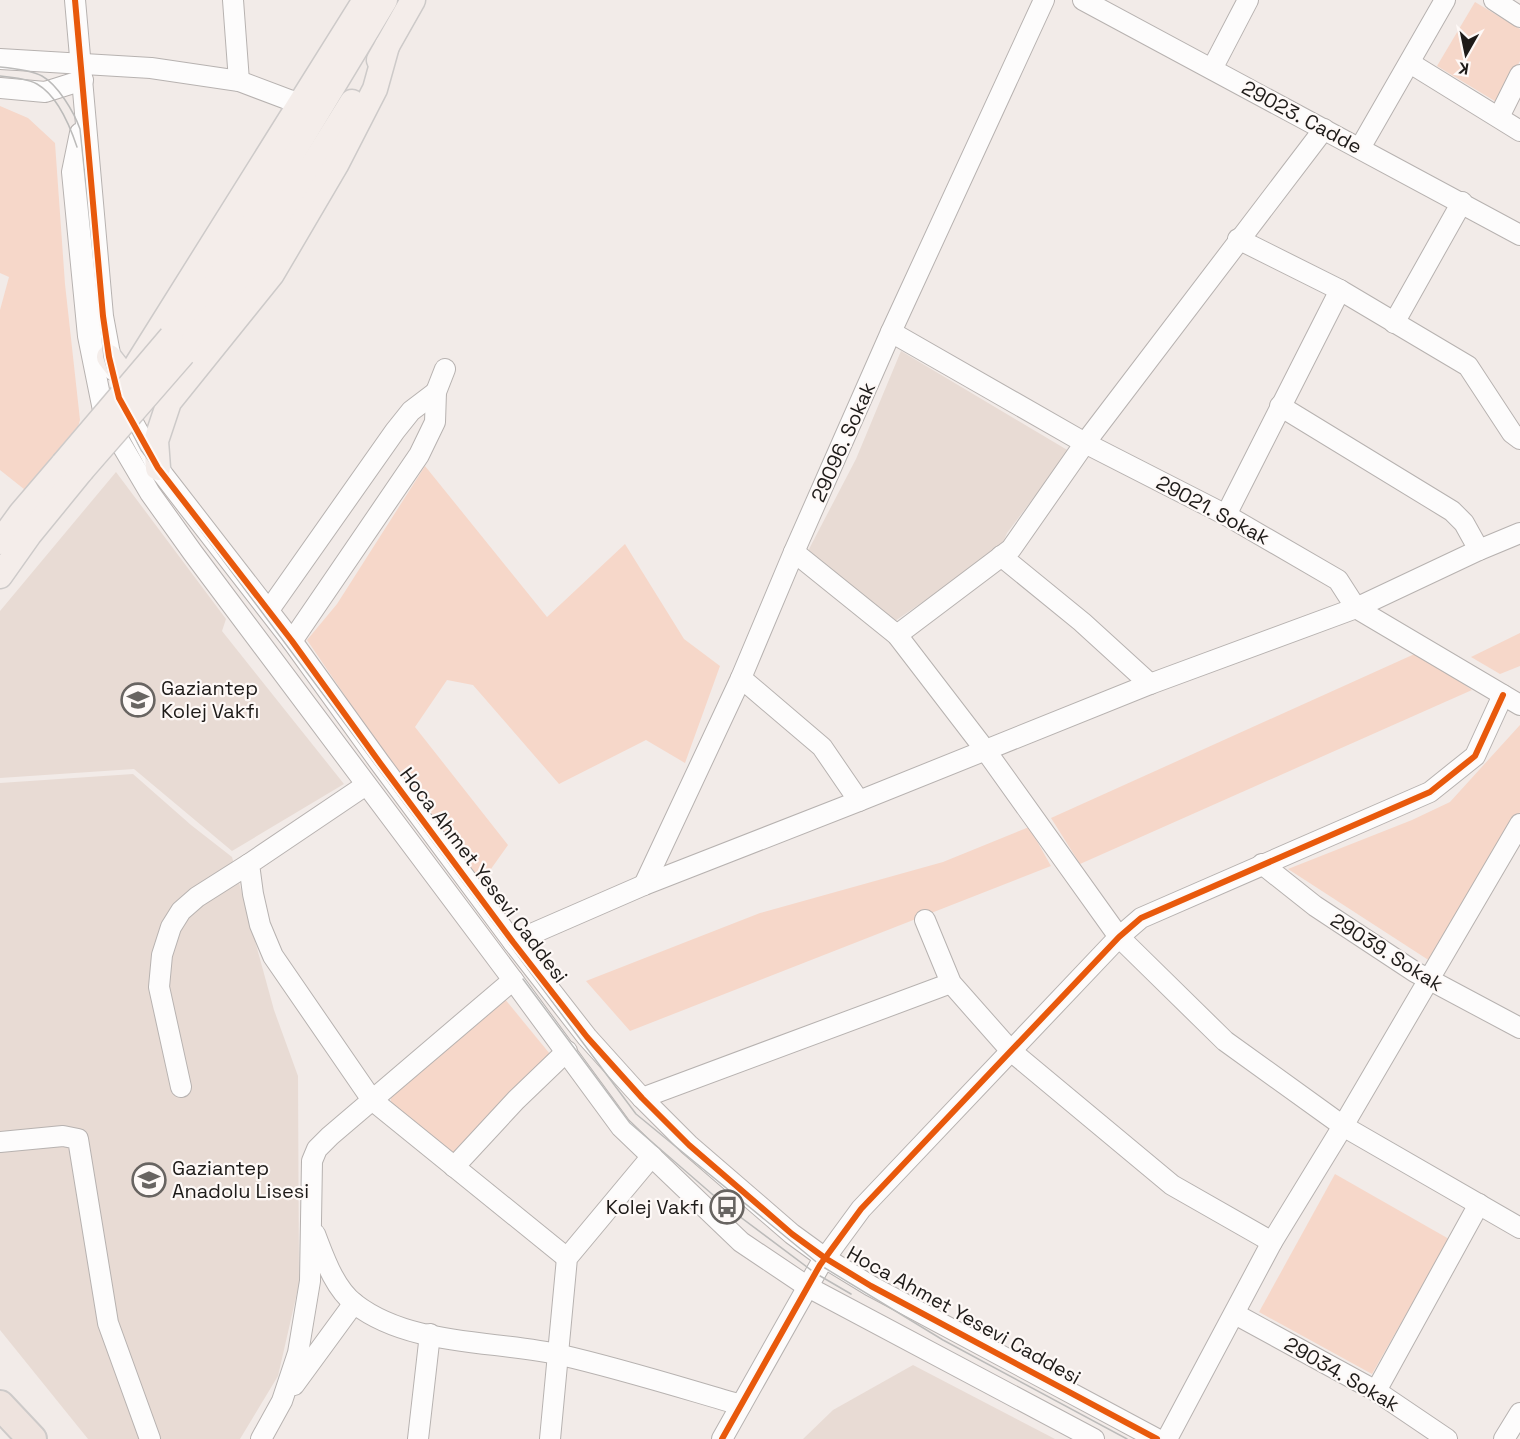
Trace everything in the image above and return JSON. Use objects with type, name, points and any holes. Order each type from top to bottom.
[{"type":"highway","points":[[0,1405],[32,1439]]},
{"type":"main road","points":[[110,357],[120,371],[126,375],[134,369],[365,0]]},
{"type":"main road","points":[[177,346],[385,0]]},
{"type":"main road","points":[[0,576],[73,467],[177,346],[239,283],[387,46],[413,0]]},
{"type":"main road","points":[[158,468],[156,441],[169,402],[272,274],[336,165],[370,99],[387,46]]},
{"type":"main road","points":[[0,542],[21,513],[73,467]]},
{"type":"street","points":[[75,0],[84,107]]},
{"type":"street","points":[[233,0],[239,81]]},
{"type":"street","name":"29096. Sokak","points":[[644,885],[741,678],[891,332],[1044,0]]},
{"type":"street","name":"29023. Cadde","points":[[1083,0],[1520,235]]},
{"type":"street","points":[[1212,69],[1248,0]]},
{"type":"street","points":[[1360,148],[1445,0]]},
{"type":"street","points":[[1494,0],[1520,17]]},
{"type":"street","points":[[0,59],[82,72],[150,68],[239,81],[300,104]]},
{"type":"street","points":[[1410,63],[1520,131]]},
{"type":"street","points":[[0,88],[45,92],[82,72]]},
{"type":"street","points":[[1499,117],[1520,75]]},
{"type":"street","name":"Hoca Ahmet Yesevi Caddesi","points":[[84,107],[103,316],[119,398],[158,468],[269,610],[513,942],[587,1037],[642,1098],[689,1145],[792,1234],[825,1258],[871,1286],[1156,1439]]},
{"type":"street","name":"Hoca Ahmet Yesevi Caddesi","points":[[84,107],[72,172],[88,336],[104,415],[150,494],[621,1126],[741,1242],[808,1287],[1094,1439]]},
{"type":"street","points":[[897,634],[1011,549],[1085,442],[1324,129]]},
{"type":"street","points":[[1394,323],[1462,202]]},
{"type":"street","points":[[1239,239],[1340,290],[1467,366],[1512,433],[1520,439]]},
{"type":"street","points":[[1226,515],[1340,290]]},
{"type":"street","name":"29021. Sokak","points":[[891,332],[1085,442],[1226,515],[1338,580],[1356,608],[1511,700]]},
{"type":"street","points":[[292,641],[420,455],[435,423],[435,392],[445,369]]},
{"type":"street","points":[[269,610],[394,431],[411,411],[435,392]]},
{"type":"street","points":[[1280,406],[1452,511],[1464,523],[1479,550]]},
{"type":"street","points":[[513,942],[644,885],[1150,684],[1356,608],[1520,533]]},
{"type":"street","points":[[794,552],[897,634],[986,751],[1119,937],[1225,1041],[1343,1126],[1520,1228]]},
{"type":"street","points":[[1001,556],[1082,622],[1150,684]]},
{"type":"street","points":[[741,678],[822,747],[859,801]]},
{"type":"street","points":[[722,1439],[825,1258],[861,1209],[1119,937],[1141,918],[1430,792],[1475,756],[1511,700]]},
{"type":"street","points":[[181,1087],[159,987],[162,955],[171,927],[181,911],[197,897],[366,785]]},
{"type":"street","points":[[1167,1439],[1272,1242],[1343,1126],[1520,824]]},
{"type":"street","points":[[249,864],[260,925],[273,956],[372,1100],[567,1258]]},
{"type":"street","name":"29039. Sokak","points":[[1262,864],[1315,906],[1429,980],[1520,1029]]},
{"type":"street","points":[[925,920],[951,983],[1011,1051],[1172,1185],[1272,1242]]},
{"type":"street","points":[[282,1401],[298,1353],[310,1281],[312,1161],[317,1149],[513,980]]},
{"type":"street","points":[[642,1098],[951,983]]},
{"type":"street","points":[[454,1167],[516,1100],[567,1051]]},
{"type":"street","points":[[0,1142],[63,1136],[78,1139],[108,1323],[150,1439]]},
{"type":"street","points":[[550,1439],[560,1355],[567,1258],[652,1156]]},
{"type":"street","points":[[1376,1391],[1479,1204]]},
{"type":"street","points":[[311,1224],[329,1272],[354,1304],[409,1331],[560,1355],[741,1404]]},
{"type":"street","points":[[261,1439],[282,1401],[354,1304]]},
{"type":"street","name":"29034. Sokak","points":[[1235,1314],[1376,1391],[1447,1439]]},
{"type":"street","points":[[418,1439],[430,1334]]},
{"type":"street","points":[[1504,1439],[1520,1413]]},
{"type":"shaded area","points":[[1475,2],[1520,29],[1520,61],[1498,103],[1437,66]]},
{"type":"shaded area","points":[[0,106],[28,118],[55,143],[65,284],[80,420],[72,447],[29,493],[0,470],[0,310],[9,277],[0,273]]},
{"type":"shaded area","points":[[901,351],[1069,451],[1007,533],[1000,549],[895,621],[808,551],[856,459]]},
{"type":"shaded area","points":[[425,466],[547,617],[625,544],[684,639],[720,666],[685,763],[646,740],[559,784],[473,685],[447,680],[415,727],[508,845],[481,883],[403,781],[307,640],[337,604]]},
{"type":"shaded area","name":"Gaziantep Kolej Vakfı","points":[[116,472],[226,619],[222,631],[344,784],[232,851],[134,769],[0,778],[0,611]]},
{"type":"shaded area","points":[[1520,633],[1520,666],[1500,674],[1471,657]]},
{"type":"shaded area","points":[[1419,652],[1472,690],[1080,864],[1051,818]]},
{"type":"shaded area","points":[[1520,725],[1520,812],[1430,961],[1288,869],[1412,820],[1450,802]]},
{"type":"shaded area","name":"Gaziantep Anadolu Lisesi","points":[[133,774],[191,825],[232,857],[274,1010],[298,1076],[299,1284],[278,1376],[240,1439],[88,1439],[0,1330],[0,783]]},
{"type":"shaded area","points":[[1029,827],[1051,866],[630,1031],[586,981],[760,913],[943,862]]},
{"type":"shaded area","points":[[504,998],[550,1054],[454,1153],[390,1105],[392,1092]]},
{"type":"shaded area","points":[[1335,1174],[1449,1239],[1372,1374],[1259,1312]]},
{"type":"shaded area","points":[[913,1365],[1055,1439],[803,1439],[833,1410]]},
{"type":"tram line","points":[[0,67],[33,73],[48,80],[65,100],[80,129],[104,357],[119,407],[141,450],[636,1114],[820,1265],[943,1340],[1127,1439]]},
{"type":"tram line","points":[[0,76],[29,81],[44,89],[62,112],[77,147]]},
{"type":"tram line","points":[[523,979],[630,1123],[727,1207],[815,1273],[851,1294]]},
{"type":"cycle path","points":[[75,0],[103,316],[109,357],[119,398],[158,468],[292,641],[513,942],[587,1037],[642,1098],[689,1145],[792,1234],[825,1258],[871,1286],[1157,1439]]},
{"type":"cycle path","points":[[722,1439],[820,1265],[861,1209],[1119,937],[1141,918],[1430,792],[1475,756],[1503,695]]},
{"type":"place","name":"Gaziantep Kolej Vakfı","points":[[138,700]]},
{"type":"place","name":"Gaziantep Anadolu Lisesi","points":[[149,1180]]},
{"type":"place","name":"Kolej Vakfı","points":[[727,1207]]}]
